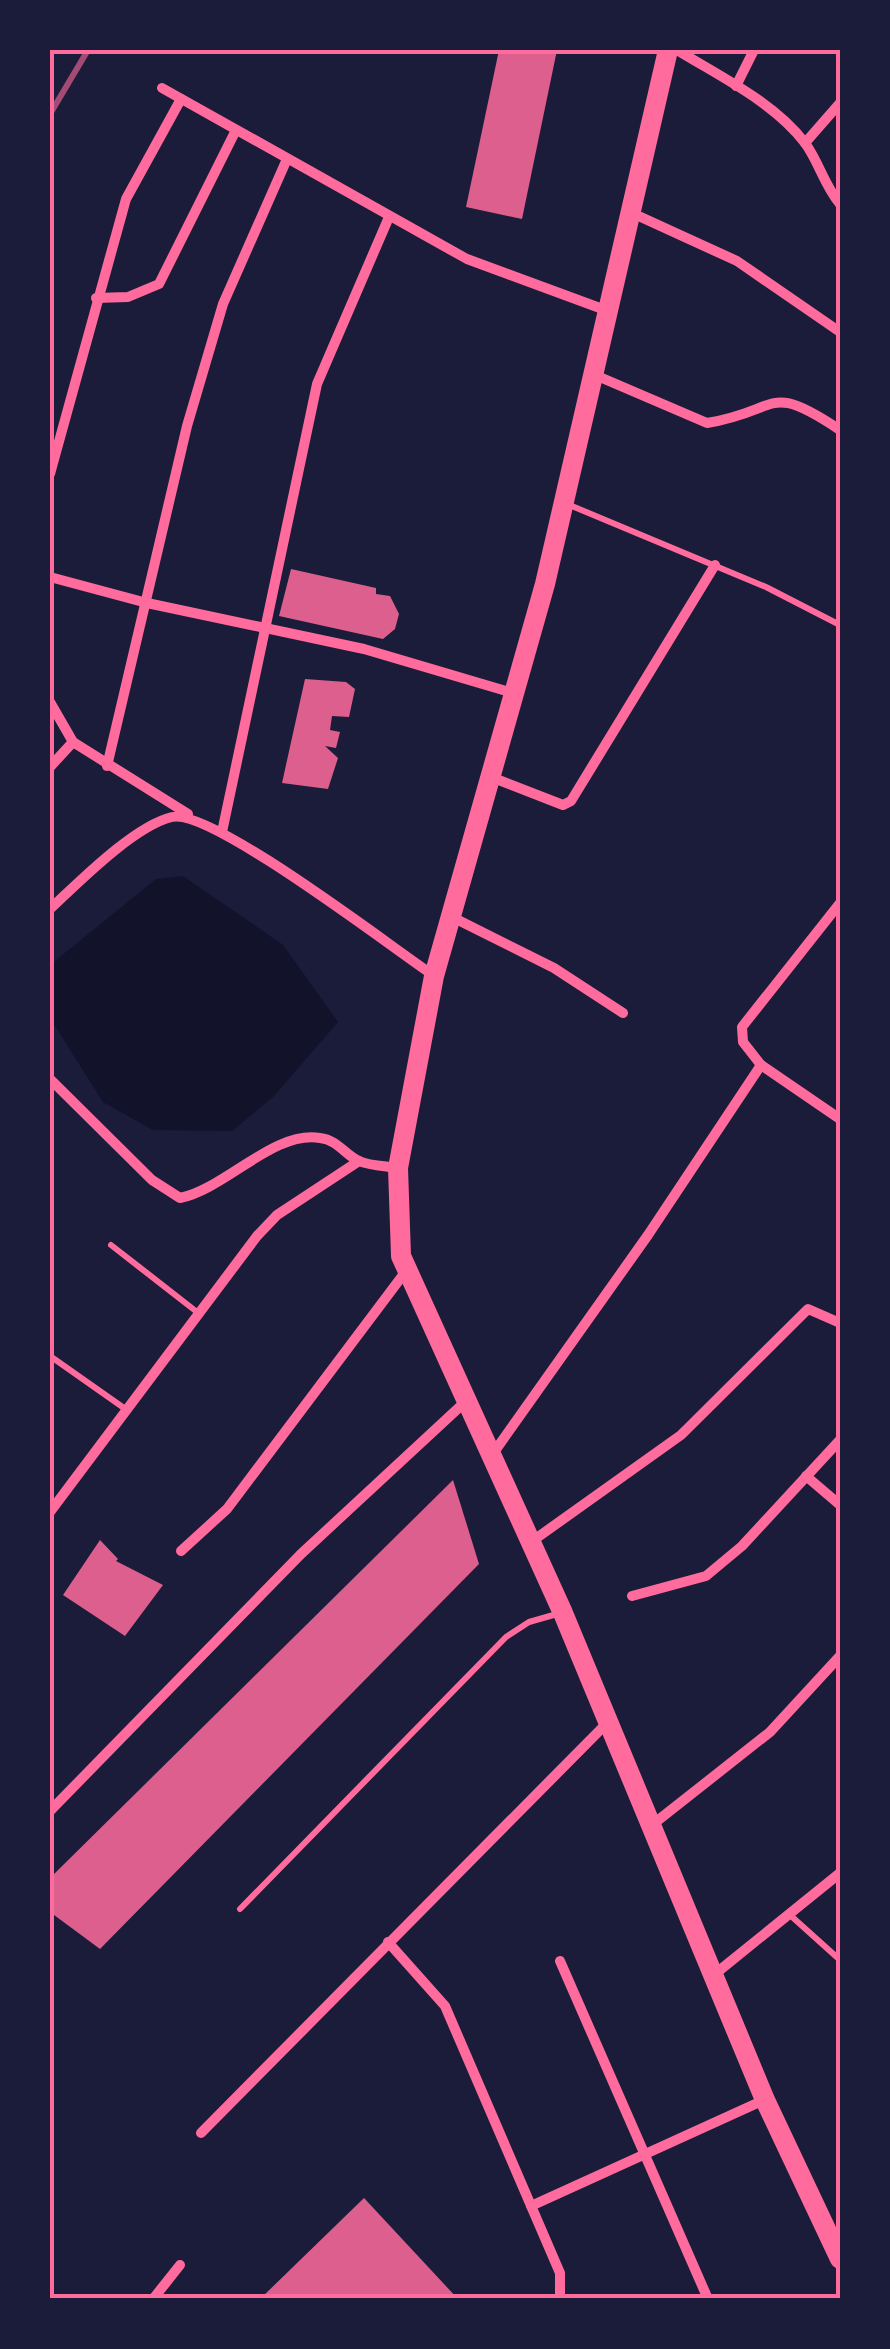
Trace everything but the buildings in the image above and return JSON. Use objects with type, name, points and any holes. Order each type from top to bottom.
[{"type":"highway","points":[[668,50],[564,503],[434,976],[398,1168],[401,1256],[563,1612],[766,2100],[840,2259]]},
{"type":"street","points":[[677,50],[776,114],[805,143],[826,187],[840,204]]},
{"type":"street","points":[[736,86],[754,50]]},
{"type":"street","points":[[162,88],[467,259],[609,312]]},
{"type":"street","points":[[50,474],[55,430],[126,199],[181,99]]},
{"type":"street","points":[[805,143],[840,103]]},
{"type":"street","points":[[96,298],[128,297],[159,284],[236,130]]},
{"type":"street","points":[[106,766],[187,426],[223,304],[287,159]]},
{"type":"street","points":[[632,213],[737,262],[840,332]]},
{"type":"street","points":[[222,832],[317,384],[389,217]]},
{"type":"street","points":[[595,376],[707,423],[778,400],[797,403],[840,430]]},
{"type":"street","points":[[490,776],[563,804],[571,801],[715,565]]},
{"type":"street","points":[[50,577],[147,603],[364,649],[514,693]]},
{"type":"street","points":[[50,702],[73,742],[106,766],[222,832],[434,976]]},
{"type":"street","points":[[50,767],[73,742]]},
{"type":"street","points":[[50,909],[148,828],[175,816],[198,820]]},
{"type":"street","points":[[840,903],[742,1026],[743,1042],[761,1065],[840,1119]]},
{"type":"street","points":[[451,916],[554,968],[623,1013]]},
{"type":"street","points":[[491,1456],[648,1235],[761,1065]]},
{"type":"street","points":[[50,1079],[152,1180],[180,1198],[199,1194],[300,1137],[323,1138],[343,1146],[358,1161],[398,1168]]},
{"type":"street","points":[[50,1512],[124,1408],[277,1215],[358,1161]]},
{"type":"street","points":[[181,1551],[226,1509],[406,1272]]},
{"type":"street","points":[[531,1542],[681,1435],[808,1309],[840,1322]]},
{"type":"street","points":[[50,1811],[302,1554],[466,1402]]},
{"type":"street","points":[[632,1596],[706,1576],[742,1546],[840,1440]]},
{"type":"street","points":[[806,1476],[840,1504]]},
{"type":"street","points":[[651,1826],[770,1732],[840,1656]]},
{"type":"street","points":[[201,2133],[608,1722]]},
{"type":"street","points":[[715,1974],[840,1872]]},
{"type":"street","points":[[388,1942],[445,2006],[560,2273],[560,2299]]},
{"type":"street","points":[[560,1960],[708,2299]]},
{"type":"street","points":[[531,2206],[766,2100]]},
{"type":"street","points":[[153,2299],[180,2265]]},
{"type":"lane","points":[[564,503],[715,565],[840,624]]},
{"type":"lane","points":[[110,1246],[198,1312]]},
{"type":"lane","points":[[50,1356],[124,1408]]},
{"type":"lane","points":[[240,1909],[506,1637],[529,1622],[563,1612]]},
{"type":"lane","points":[[789,1914],[840,1960]]},
{"type":"shaded area","points":[[183,876],[283,945],[338,1022],[274,1096],[232,1131],[153,1130],[103,1102],[50,1018],[50,969],[55,961],[156,879]]},
{"type":"railway","points":[[50,114],[88,50]]}]
